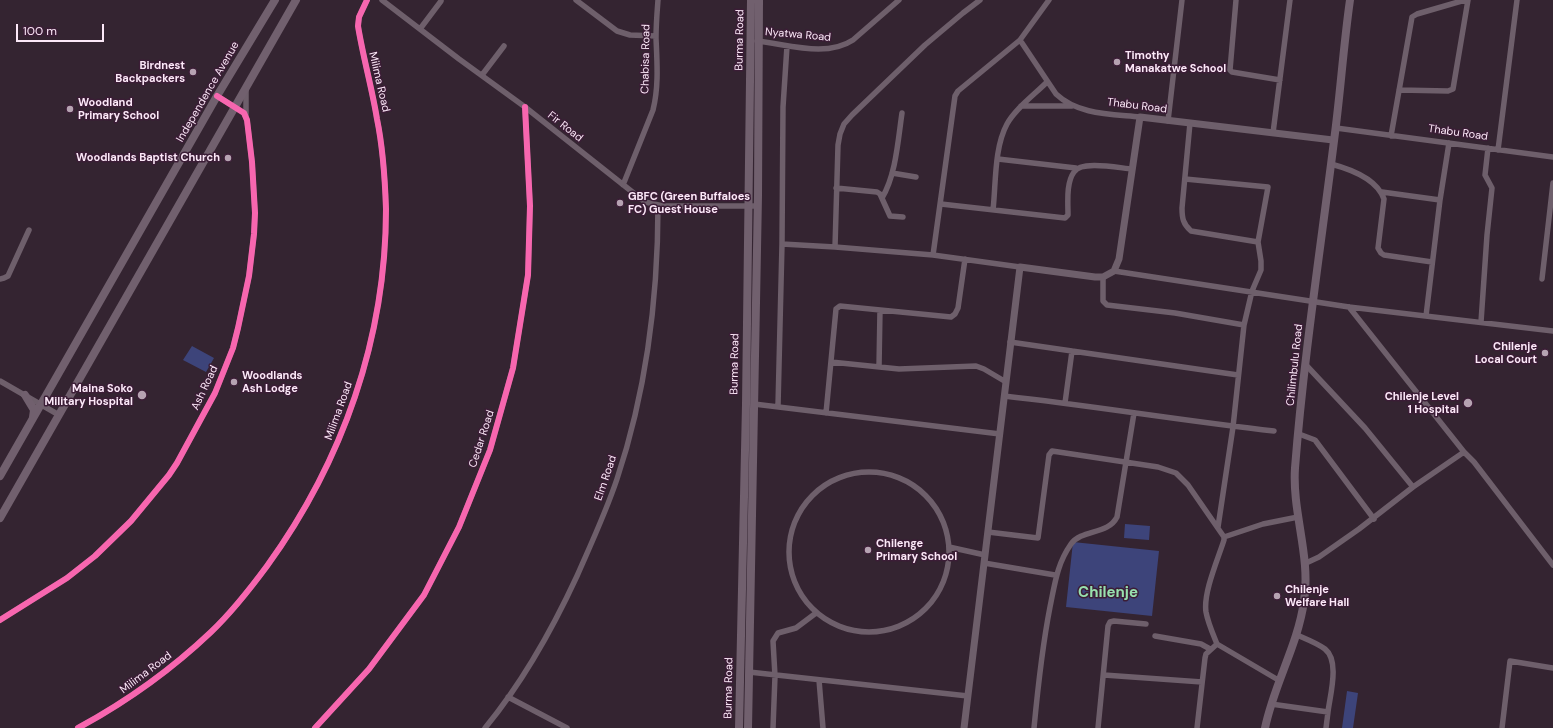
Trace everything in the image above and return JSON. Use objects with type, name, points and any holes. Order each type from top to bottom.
[{"type":"main road","name":"Independence Avenue","points":[[0,476],[217,96],[275,0]]},
{"type":"main road","points":[[0,518],[296,0]]},
{"type":"main road","name":"Burma Road","points":[[748,728],[757,206],[754,41],[751,0]]},
{"type":"main road","name":"Burma Road","points":[[739,728],[749,206],[754,41],[759,0]]},
{"type":"main road","name":"Chilimbulu Road","points":[[1265,728],[1271,704],[1301,624],[1305,600],[1306,588],[1304,564],[1295,481],[1313,302],[1333,140],[1336,128],[1350,0]]},
{"type":"main road","points":[[25,395],[34,410],[33,418]]},
{"type":"street","name":"Milima Road","points":[[78,728],[103,714],[149,684],[212,631],[255,582],[280,548],[310,500],[336,448],[371,345],[378,304],[385,236],[383,152],[358,26],[359,18],[367,0]]},
{"type":"street","name":"Fir Road","points":[[382,0],[525,107],[645,202],[658,205],[757,206]]},
{"type":"street","points":[[576,0],[616,32],[630,35],[656,36]]},
{"type":"street","name":"Chabisa Road","points":[[623,185],[656,99],[656,36],[658,0]]},
{"type":"street","name":"Nyatwa Road","points":[[754,41],[829,50],[845,45],[899,0]]},
{"type":"street","points":[[835,247],[838,145],[844,124],[862,104],[925,45],[963,12],[980,0]]},
{"type":"street","points":[[933,254],[955,96],[958,91],[1020,40],[1049,0]]},
{"type":"street","points":[[1168,120],[1182,0]]},
{"type":"street","points":[[1236,0],[1230,70],[1232,72],[1280,80]]},
{"type":"street","points":[[1273,133],[1290,0]]},
{"type":"street","points":[[1391,136],[1412,17],[1417,14],[1465,0]]},
{"type":"street","points":[[1399,90],[1448,91],[1454,87],[1468,0]]},
{"type":"street","points":[[1498,150],[1517,0]]},
{"type":"street","points":[[420,28],[441,1]]},
{"type":"street","name":"Thabu Road","points":[[1020,40],[1048,82],[1061,98],[1073,106],[1090,111],[1333,140]]},
{"type":"street","points":[[482,76],[504,46]]},
{"type":"street","points":[[778,406],[782,244],[783,114],[787,46]]},
{"type":"street","points":[[993,210],[1001,137],[1007,124],[1021,106],[1048,82]]},
{"type":"street","name":"Ash Road","points":[[0,620],[67,578],[95,556],[131,521],[169,475],[215,392],[230,354],[238,328],[249,276],[254,234],[254,182],[245,96],[247,84]]},
{"type":"street","points":[[217,96],[244,113],[247,120]]},
{"type":"street","points":[[1021,106],[1073,106]]},
{"type":"street","name":"Cedar Road","points":[[316,728],[369,669],[424,595],[459,527],[490,450],[512,368],[528,276],[530,206],[525,107]]},
{"type":"street","points":[[882,198],[888,187],[892,173],[902,113]]},
{"type":"street","points":[[1114,271],[1119,259],[1140,117]]},
{"type":"street","points":[[1190,123],[1182,218],[1186,226],[1191,231],[1258,242]]},
{"type":"street","name":"Thabu Road","points":[[1336,128],[1553,157]]},
{"type":"street","points":[[1426,316],[1440,200],[1449,143]]},
{"type":"street","points":[[1480,322],[1492,188],[1485,175],[1488,148]]},
{"type":"street","points":[[998,159],[1076,168],[1090,165],[1132,169]]},
{"type":"street","points":[[1331,164],[1352,170],[1382,192],[1384,207],[1378,251],[1384,255],[1432,262]]},
{"type":"street","points":[[941,204],[1066,217],[1071,179],[1076,168]]},
{"type":"street","points":[[892,173],[916,177]]},
{"type":"street","points":[[1185,178],[1268,187],[1258,242],[1262,261],[1244,324],[1233,427],[1218,527]]},
{"type":"street","points":[[1542,278],[1553,183]]},
{"type":"street","points":[[836,188],[877,192],[880,194],[890,216],[903,217]]},
{"type":"street","points":[[1382,192],[1440,200]]},
{"type":"street","name":"Elm Road","points":[[485,728],[508,697],[540,648],[568,595],[606,509],[627,446],[649,338],[657,260],[658,205]]},
{"type":"street","points":[[0,279],[8,276],[30,230]]},
{"type":"street","points":[[782,244],[933,254],[1095,277],[1103,277],[1114,271],[1313,302],[1553,331]]},
{"type":"street","points":[[826,414],[837,307],[840,306],[951,317],[955,314],[958,308],[965,259]]},
{"type":"street","points":[[964,728],[1020,267]]},
{"type":"street","points":[[1103,277],[1103,301],[1107,305],[1175,313],[1244,324]]},
{"type":"street","points":[[1349,306],[1464,452],[1474,462],[1553,565]]},
{"type":"street","points":[[879,367],[880,310]]},
{"type":"street","points":[[1010,342],[1238,375]]},
{"type":"street","points":[[1065,403],[1072,351]]},
{"type":"street","points":[[831,362],[915,369],[976,366],[1006,382]]},
{"type":"street","points":[[1306,365],[1365,428],[1414,487]]},
{"type":"street","points":[[0,381],[59,415]]},
{"type":"street","points":[[1004,396],[1134,412],[1233,427],[1274,431]]},
{"type":"street","points":[[754,404],[778,406],[826,414],[1000,434]]},
{"type":"street","points":[[1034,728],[1040,659],[1055,575],[1064,555],[1074,540],[1110,526],[1117,517],[1134,412]]},
{"type":"street","points":[[1299,434],[1316,440],[1374,519]]},
{"type":"street","points":[[988,532],[1038,538],[1050,452],[1052,451],[1158,467],[1176,473],[1188,485],[1224,537],[1209,588],[1206,604],[1208,620],[1217,644],[1280,681]]},
{"type":"street","points":[[1304,564],[1319,557],[1374,519],[1414,487],[1464,452]]},
{"type":"street","points":[[859,472],[876,472],[892,475],[911,484],[928,498],[940,516],[947,536],[948,547],[946,572],[936,595],[920,614],[904,624],[886,630],[862,632],[837,626],[816,613],[808,605],[796,587],[790,566],[789,544],[794,523],[804,504],[820,488],[838,477],[859,472]]},
{"type":"street","points":[[1224,537],[1263,524],[1298,517]]},
{"type":"street","points":[[948,547],[985,555]]},
{"type":"street","points":[[984,563],[1055,575]]},
{"type":"street","points":[[773,728],[775,676],[774,637],[778,633],[796,628],[816,613]]},
{"type":"street","points":[[1098,728],[1108,626],[1110,622],[1114,621],[1146,624]]},
{"type":"street","points":[[1297,635],[1324,649],[1332,661],[1334,669],[1326,728]]},
{"type":"street","points":[[1155,636],[1201,644],[1210,649]]},
{"type":"street","points":[[1197,728],[1206,654],[1217,644]]},
{"type":"street","points":[[1502,728],[1510,661],[1553,668]]},
{"type":"street","points":[[749,672],[968,696]]},
{"type":"street","points":[[1104,675],[1202,682]]},
{"type":"street","points":[[819,680],[823,728]]},
{"type":"street","points":[[508,697],[567,728]]},
{"type":"street","points":[[1271,704],[1328,712]]},
{"type":"shaded area","points":[[192,346],[214,358],[206,372],[183,360]]},
{"type":"shaded area","points":[[1125,524],[1150,526],[1149,540],[1124,538]]},
{"type":"shaded area","points":[[1073,542],[1159,551],[1152,616],[1066,607]]},
{"type":"shaded area","points":[[1347,691],[1358,693],[1353,728],[1342,728]]},
{"type":"cycle path","points":[[78,728],[131,696],[164,672],[196,646],[226,616],[261,575],[294,526],[318,484],[338,441],[355,396],[368,351],[378,304],[384,257],[386,209],[382,152],[375,107],[358,26],[359,17],[367,0]]},
{"type":"cycle path","points":[[0,620],[67,578],[95,556],[131,521],[177,463],[215,393],[233,348],[238,328],[249,276],[255,213],[252,162],[247,120],[244,113],[217,96]]},
{"type":"cycle path","points":[[315,728],[369,669],[424,595],[459,527],[490,450],[513,368],[528,275],[530,206],[525,107]]},
{"type":"place","name":"Timothy Manakatwe School","points":[[1117,62]]},
{"type":"place","name":"Birdnest Backpackers","points":[[193,72]]},
{"type":"place","name":"Woodland Primary School","points":[[70,109]]},
{"type":"place","name":"Woodlands Baptist Church","points":[[228,158]]},
{"type":"place","name":"GBFC (Green Buffaloes FC) Guest House","points":[[620,203]]},
{"type":"place","name":"Chilenje Local Court","points":[[1545,353]]},
{"type":"place","name":"Woodlands Ash Lodge","points":[[234,382]]},
{"type":"place","name":"Maina Soko Military Hospital","points":[[142,395]]},
{"type":"place","name":"Chilenje Level 1 Hospital","points":[[1468,403]]},
{"type":"place","name":"Chilenge Primary School","points":[[868,550]]},
{"type":"place","name":"Chilenje Welfare Hall","points":[[1277,596]]},
{"type":"district","name":"Chilenje","points":[[1108,593]]}]
